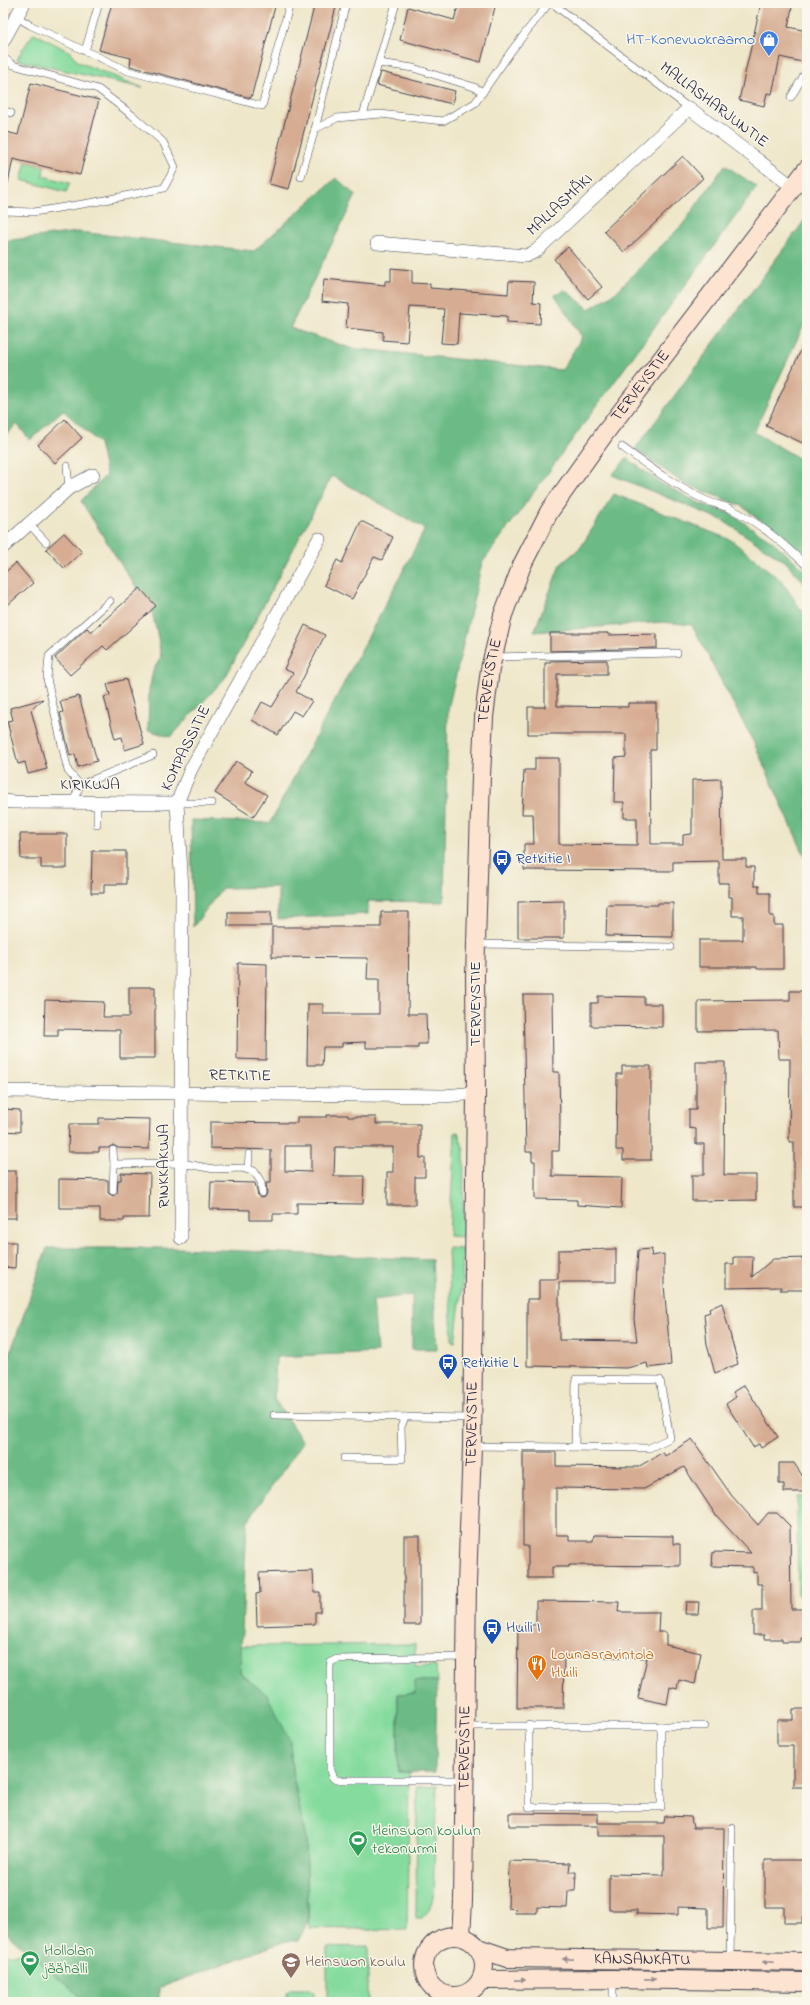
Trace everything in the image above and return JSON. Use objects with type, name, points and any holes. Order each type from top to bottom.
[{"type":"main road","name":"TERVEYSTIE","points":[[461,1936],[466,1726],[466,1657],[472,1446],[476,944],[484,717],[493,657],[503,615],[522,565],[549,512],[605,433],[807,169]]},
{"type":"main road","points":[[452,1936],[461,1936],[470,1940],[478,1948],[483,1958],[484,1968],[481,1980],[473,1990],[456,1999],[437,1991],[426,1978],[424,1962],[426,1954],[436,1942],[452,1936]]},
{"type":"main road","name":"KANSANKATU","points":[[478,1948],[507,1958],[614,1969],[807,1982]]},
{"type":"main road","name":"KANSANKATU","points":[[481,1980],[730,1961],[807,1962]]},
{"type":"street","points":[[5,33],[17,17],[24,3]]},
{"type":"street","name":"MALLASHARJUNTIE","points":[[689,108],[793,187]]},
{"type":"street","name":"MALLASMÄKI","points":[[377,243],[526,256],[536,251],[689,108]]},
{"type":"street","points":[[5,540],[29,524],[68,488],[93,475]]},
{"type":"street","name":"KOMPASSITIE","points":[[181,1093],[182,890],[177,803],[191,769],[319,539]]},
{"type":"street","name":"KIRIKUJA","points":[[3,801],[177,803]]},
{"type":"street","name":"RETKITIE","points":[[3,1091],[444,1096],[476,1093]]},
{"type":"street","name":"RINKKAKUJA","points":[[181,1093],[181,1238]]},
{"type":"lane","points":[[85,51],[99,3]]},
{"type":"lane","points":[[17,17],[85,51],[128,70],[262,106],[290,3]]},
{"type":"lane","points":[[301,177],[315,129],[346,3]]},
{"type":"lane","points":[[363,115],[396,3]]},
{"type":"lane","points":[[315,129],[337,118],[363,115],[380,114],[443,121],[475,103],[512,50],[552,4]]},
{"type":"lane","name":"MALLASHARJUNTIE","points":[[552,4],[689,108]]},
{"type":"lane","points":[[3,57],[13,65],[98,89],[132,115],[163,142],[174,167],[164,188],[95,202],[34,212],[3,211]]},
{"type":"lane","points":[[379,63],[413,68],[474,87],[483,92]]},
{"type":"lane","points":[[791,97],[807,70]]},
{"type":"lane","points":[[3,110],[11,114]]},
{"type":"lane","points":[[622,446],[664,477],[705,500],[730,509],[752,521],[778,538],[807,566]]},
{"type":"lane","points":[[66,466],[68,488]]},
{"type":"lane","points":[[29,524],[46,542]]},
{"type":"lane","points":[[80,785],[68,771],[47,679],[49,656],[110,601]]},
{"type":"lane","points":[[493,657],[677,653]]},
{"type":"lane","points":[[73,802],[80,785],[153,755]]},
{"type":"lane","points":[[97,802],[97,824]]},
{"type":"lane","points":[[177,803],[212,803]]},
{"type":"lane","points":[[476,944],[671,947]]},
{"type":"lane","points":[[113,1150],[113,1191]]},
{"type":"lane","points":[[248,1170],[250,1154]]},
{"type":"lane","points":[[114,1164],[181,1163],[214,1169],[242,1168],[254,1171],[261,1182],[262,1194]]},
{"type":"lane","points":[[472,1446],[649,1448],[670,1438],[660,1380],[576,1379],[575,1447]]},
{"type":"lane","points":[[274,1415],[472,1418]]},
{"type":"lane","points":[[344,1458],[402,1458],[401,1427],[404,1417]]},
{"type":"lane","points":[[465,1780],[336,1780],[333,1778],[330,1771],[330,1666],[331,1662],[337,1659],[466,1657]]},
{"type":"lane","points":[[529,1725],[529,1808],[661,1807],[661,1726]]},
{"type":"lane","points":[[466,1726],[705,1726]]},
{"type":"lane","points":[[730,1961],[732,1828]]},
{"type":"lane","points":[[613,2002],[614,1969]]},
{"type":"green space","points":[[34,33],[70,52],[78,62],[143,88],[17,60]]},
{"type":"green space","points":[[26,162],[44,166],[43,176],[70,183],[66,192],[21,180]]},
{"type":"green space","points":[[725,165],[757,187],[482,563],[448,709],[444,902],[368,901],[368,914],[278,919],[278,887],[222,888],[193,927],[191,820],[270,823],[425,529],[332,476],[225,678],[171,737],[148,730],[149,691],[153,671],[161,657],[157,632],[150,605],[129,577],[81,501],[106,475],[99,443],[63,410],[30,440],[17,424],[3,438],[3,241],[78,232],[254,251],[336,178],[356,195],[290,328],[350,348],[562,370],[582,337],[555,295],[565,290],[589,309],[615,293],[683,224]]},
{"type":"green space","points":[[807,217],[807,318],[754,432],[807,463],[807,557],[742,506],[683,483],[635,449]]},
{"type":"green space","points":[[627,458],[659,482],[699,503],[729,513],[772,541],[807,572],[807,587],[786,562],[722,520],[612,475]]},
{"type":"green space","points":[[614,494],[731,540],[782,581],[807,619],[807,861],[754,743],[692,625],[663,622],[534,632],[560,565],[581,547]]},
{"type":"green space","points":[[458,1132],[464,1151],[463,1237],[449,1236],[455,1133]]},
{"type":"green space","points":[[47,1248],[179,1248],[432,1260],[437,1349],[412,1349],[412,1295],[373,1300],[377,1352],[276,1357],[274,1399],[303,1442],[247,1522],[240,1673],[267,1695],[290,1741],[292,1771],[306,1840],[308,1921],[298,1941],[286,1941],[159,1988],[159,2002],[84,2002],[83,1999],[3,1930],[3,1374]]},
{"type":"green space","points":[[448,1248],[463,1249],[462,1285],[455,1342],[452,1341]]},
{"type":"green space","points":[[797,1497],[807,1497],[807,1595],[798,1595]]},
{"type":"green space","points":[[415,1644],[415,1666],[436,1666],[437,1681],[416,1681],[415,1693],[398,1694],[398,1772],[409,1772],[407,1930],[309,1928],[306,1840],[292,1771],[290,1741],[240,1673],[240,1646]]},
{"type":"green space","points":[[415,1681],[437,1681],[435,1772],[398,1772],[398,1694],[415,1693]]},
{"type":"green space","points":[[437,1786],[433,1898],[429,1910],[422,1918],[416,1918],[417,1787]]},
{"type":"green space","points":[[368,1946],[368,2002],[327,2002],[327,1947]]},
{"type":"green space","name":"Hollolan jäähalli","points":[[29,1952],[83,1999],[84,2002],[3,2002],[3,1955]]},
{"type":"green space","points":[[291,1989],[309,1989],[314,1992],[314,2002],[287,2002],[287,1992]]},
{"type":"building","points":[[112,3],[276,3],[251,98],[130,66],[131,58],[99,50]]},
{"type":"building","points":[[315,3],[337,3],[289,189],[269,184]]},
{"type":"building","points":[[459,3],[479,3],[495,7],[481,62],[400,40],[408,7],[454,20]]},
{"type":"building","points":[[761,3],[793,3],[788,27],[807,31],[802,62],[780,57],[772,94],[767,93],[764,106],[739,100]]},
{"type":"building","points":[[381,72],[455,91],[452,104],[377,85]]},
{"type":"building","points":[[31,83],[99,100],[80,175],[13,159],[8,183],[3,182],[3,131],[18,135]]},
{"type":"building","points":[[683,156],[703,178],[624,252],[604,231]]},
{"type":"building","points":[[568,247],[602,287],[588,299],[554,259]]},
{"type":"building","points":[[391,268],[412,270],[412,283],[430,284],[430,288],[508,294],[509,281],[534,282],[533,302],[541,303],[540,324],[507,322],[507,316],[459,313],[457,344],[441,343],[444,309],[410,307],[407,342],[383,340],[383,332],[346,328],[348,304],[322,301],[324,279],[385,285],[385,281],[391,281]]},
{"type":"building","points":[[807,337],[807,445],[766,426]]},
{"type":"building","points":[[65,419],[82,438],[55,463],[38,445]]},
{"type":"building","points":[[361,521],[393,537],[382,560],[374,557],[352,599],[324,585],[337,560],[342,563]]},
{"type":"building","points":[[64,533],[82,552],[64,568],[46,549]]},
{"type":"building","points":[[16,563],[33,583],[3,609],[3,574]]},
{"type":"building","points":[[140,588],[156,606],[107,650],[103,646],[70,675],[55,658],[87,628],[91,632]]},
{"type":"building","points":[[305,625],[325,635],[296,692],[312,701],[302,716],[293,711],[278,735],[252,720],[262,702],[272,707],[293,673],[284,669]]},
{"type":"building","points":[[550,633],[608,633],[608,635],[657,634],[657,648],[550,651]]},
{"type":"building","points":[[607,660],[607,674],[557,674],[557,706],[628,707],[628,703],[656,703],[656,750],[650,750],[651,844],[683,844],[683,835],[692,834],[692,780],[721,779],[722,859],[746,859],[746,867],[754,867],[754,886],[759,886],[759,893],[770,893],[770,916],[774,916],[774,925],[783,925],[783,969],[757,969],[757,967],[699,967],[699,940],[743,940],[743,916],[732,916],[732,897],[729,897],[729,883],[719,883],[719,861],[673,862],[673,871],[524,870],[524,844],[534,844],[533,814],[522,814],[524,770],[535,770],[535,758],[559,758],[559,844],[637,845],[637,818],[624,818],[624,802],[614,802],[615,758],[626,757],[626,734],[528,734],[528,707],[545,707],[545,663],[550,663],[550,661]]},
{"type":"building","points":[[126,679],[144,744],[125,750],[122,737],[115,739],[104,697],[110,695],[107,684]]},
{"type":"building","points":[[79,696],[97,761],[78,767],[75,754],[70,756],[60,713],[63,712],[60,701]]},
{"type":"building","points":[[43,699],[31,710],[47,769],[28,774],[25,762],[18,764],[7,721],[13,720],[10,708]]},
{"type":"building","points":[[236,761],[252,771],[245,782],[267,795],[253,817],[215,793]]},
{"type":"building","points":[[20,834],[67,834],[67,868],[41,868],[41,859],[21,859]]},
{"type":"building","points":[[92,851],[126,851],[126,884],[104,884],[104,893],[91,893]]},
{"type":"building","points":[[564,901],[564,938],[518,938],[518,902]]},
{"type":"building","points":[[658,903],[673,903],[673,937],[606,936],[607,905],[658,905]]},
{"type":"building","points":[[228,912],[271,912],[271,926],[228,926]]},
{"type":"building","points":[[381,912],[409,912],[408,1014],[426,1014],[427,1044],[418,1044],[418,1048],[366,1048],[366,1042],[342,1043],[342,1047],[323,1047],[322,1065],[307,1065],[308,1004],[323,1004],[323,1014],[379,1014],[379,979],[367,979],[368,958],[272,957],[272,927],[381,927]]},
{"type":"building","points":[[238,963],[267,964],[266,1060],[237,1059]]},
{"type":"building","points":[[129,987],[155,987],[155,1058],[120,1058],[120,1030],[58,1029],[58,1036],[44,1036],[45,1000],[104,1002],[103,1017],[129,1017]]},
{"type":"building","points":[[790,991],[807,991],[807,1207],[794,1207],[794,1142],[789,1142],[790,1059],[779,1059],[778,1030],[698,1031],[698,1001],[790,1000]]},
{"type":"building","points":[[523,995],[552,995],[553,1072],[559,1072],[560,1123],[559,1151],[552,1151],[552,1176],[622,1177],[621,1208],[577,1205],[577,1200],[535,1199],[535,1161],[532,1161],[532,1152],[526,1152]]},
{"type":"building","points":[[598,996],[644,997],[644,1004],[662,1004],[662,1027],[591,1026],[591,1003],[598,1003]]},
{"type":"building","points":[[696,1062],[725,1062],[724,1175],[756,1175],[756,1200],[692,1201],[692,1175],[704,1175],[704,1144],[696,1144],[696,1129],[689,1128],[689,1110],[696,1110]]},
{"type":"building","points":[[622,1066],[651,1066],[651,1160],[623,1160],[623,1150],[616,1150],[617,1074],[622,1074]]},
{"type":"building","points":[[3,1109],[20,1110],[20,1132],[3,1131]]},
{"type":"building","points":[[327,1115],[376,1117],[376,1124],[420,1124],[420,1158],[425,1158],[425,1177],[415,1177],[415,1205],[387,1205],[387,1172],[393,1172],[393,1147],[335,1147],[334,1176],[364,1176],[363,1204],[297,1203],[297,1214],[273,1214],[273,1220],[250,1220],[250,1210],[210,1209],[211,1182],[255,1183],[258,1196],[260,1198],[265,1197],[267,1193],[266,1183],[271,1183],[271,1150],[210,1148],[210,1122],[297,1123],[297,1117],[327,1117]],"holes":[[[285,1146],[311,1146],[311,1172],[285,1171]]]},
{"type":"building","points":[[99,1118],[150,1119],[149,1149],[118,1148],[113,1145],[108,1148],[99,1148],[99,1152],[68,1152],[69,1124],[99,1124]]},
{"type":"building","points":[[3,1171],[16,1171],[16,1218],[3,1218]]},
{"type":"building","points":[[121,1173],[150,1174],[149,1218],[124,1218],[124,1221],[100,1221],[100,1208],[59,1208],[59,1179],[108,1180],[108,1193],[113,1196],[117,1193],[118,1180],[121,1180]]},
{"type":"building","points":[[3,1242],[16,1242],[15,1268],[3,1267]]},
{"type":"building","points":[[616,1249],[616,1282],[559,1282],[559,1340],[637,1341],[634,1319],[638,1250],[652,1249],[651,1256],[664,1254],[664,1285],[671,1365],[648,1368],[647,1363],[627,1368],[527,1366],[527,1299],[539,1299],[539,1279],[558,1279],[558,1250]]},
{"type":"building","points":[[734,1257],[753,1257],[752,1277],[773,1259],[807,1258],[807,1290],[780,1290],[781,1287],[726,1288],[726,1264],[734,1264]]},
{"type":"building","points":[[722,1303],[738,1364],[715,1373],[707,1345],[704,1314],[710,1312],[709,1309]]},
{"type":"building","points":[[744,1385],[778,1437],[761,1448],[759,1444],[753,1447],[726,1404],[736,1397],[733,1392]]},
{"type":"building","points":[[692,1439],[732,1496],[758,1525],[768,1513],[777,1513],[790,1526],[791,1609],[807,1609],[807,1638],[801,1638],[801,1642],[782,1642],[782,1639],[764,1639],[764,1635],[753,1635],[753,1611],[762,1611],[762,1584],[757,1584],[757,1572],[753,1573],[753,1567],[712,1566],[713,1552],[751,1553],[715,1514],[684,1467],[644,1489],[556,1488],[556,1535],[569,1535],[569,1541],[593,1541],[594,1535],[673,1536],[673,1544],[680,1544],[680,1566],[569,1565],[569,1567],[552,1567],[552,1578],[528,1578],[528,1546],[523,1546],[523,1452],[556,1452],[556,1466],[638,1467],[663,1452],[665,1456]]},
{"type":"building","points":[[779,1463],[794,1463],[807,1483],[805,1492],[784,1492],[784,1484],[779,1484]]},
{"type":"building","points":[[404,1536],[420,1536],[420,1625],[404,1625]]},
{"type":"building","points":[[313,1571],[314,1592],[320,1592],[320,1612],[315,1612],[315,1624],[257,1626],[256,1594],[260,1593],[259,1573]]},
{"type":"building","points":[[536,1601],[619,1602],[618,1612],[659,1612],[658,1632],[666,1632],[666,1645],[701,1653],[695,1684],[679,1680],[677,1689],[670,1687],[667,1704],[638,1698],[647,1658],[564,1656],[563,1708],[517,1708],[518,1625],[536,1625]]},
{"type":"building","points":[[686,1602],[699,1602],[698,1614],[685,1614]]},
{"type":"building","points":[[793,1709],[807,1709],[807,1787],[793,1787],[793,1746],[777,1746],[777,1720],[793,1720]]},
{"type":"building","points":[[509,1813],[598,1814],[598,1823],[664,1823],[665,1816],[691,1817],[693,1828],[724,1828],[723,1928],[708,1928],[708,1908],[678,1907],[678,1915],[637,1914],[637,1910],[609,1910],[609,1874],[664,1875],[664,1836],[598,1836],[598,1826],[509,1826]]},
{"type":"building","points":[[765,1860],[807,1860],[806,1916],[802,1916],[802,1923],[784,1923],[784,1907],[765,1907]]},
{"type":"building","points":[[509,1861],[570,1863],[569,1872],[576,1872],[575,1891],[568,1891],[567,1908],[537,1907],[537,1913],[515,1913],[516,1909],[508,1908]]},
{"type":"place","name":"HT-Konevuokraamo","points":[[769,57]]},
{"type":"place","name":"Retkitie I","points":[[502,876]]},
{"type":"place","name":"Retkitie L","points":[[448,1380]]},
{"type":"place","name":"Huili I","points":[[492,1645]]},
{"type":"place","name":"Lounasravintola Huili","points":[[537,1681]]},
{"type":"place","name":"Heinsuon koulun tekonurmi","points":[[358,1857]]},
{"type":"place","name":"Hollolan jäähalli","points":[[30,1977]]},
{"type":"place","name":"Heinsuon koulu","points":[[291,1979]]}]
